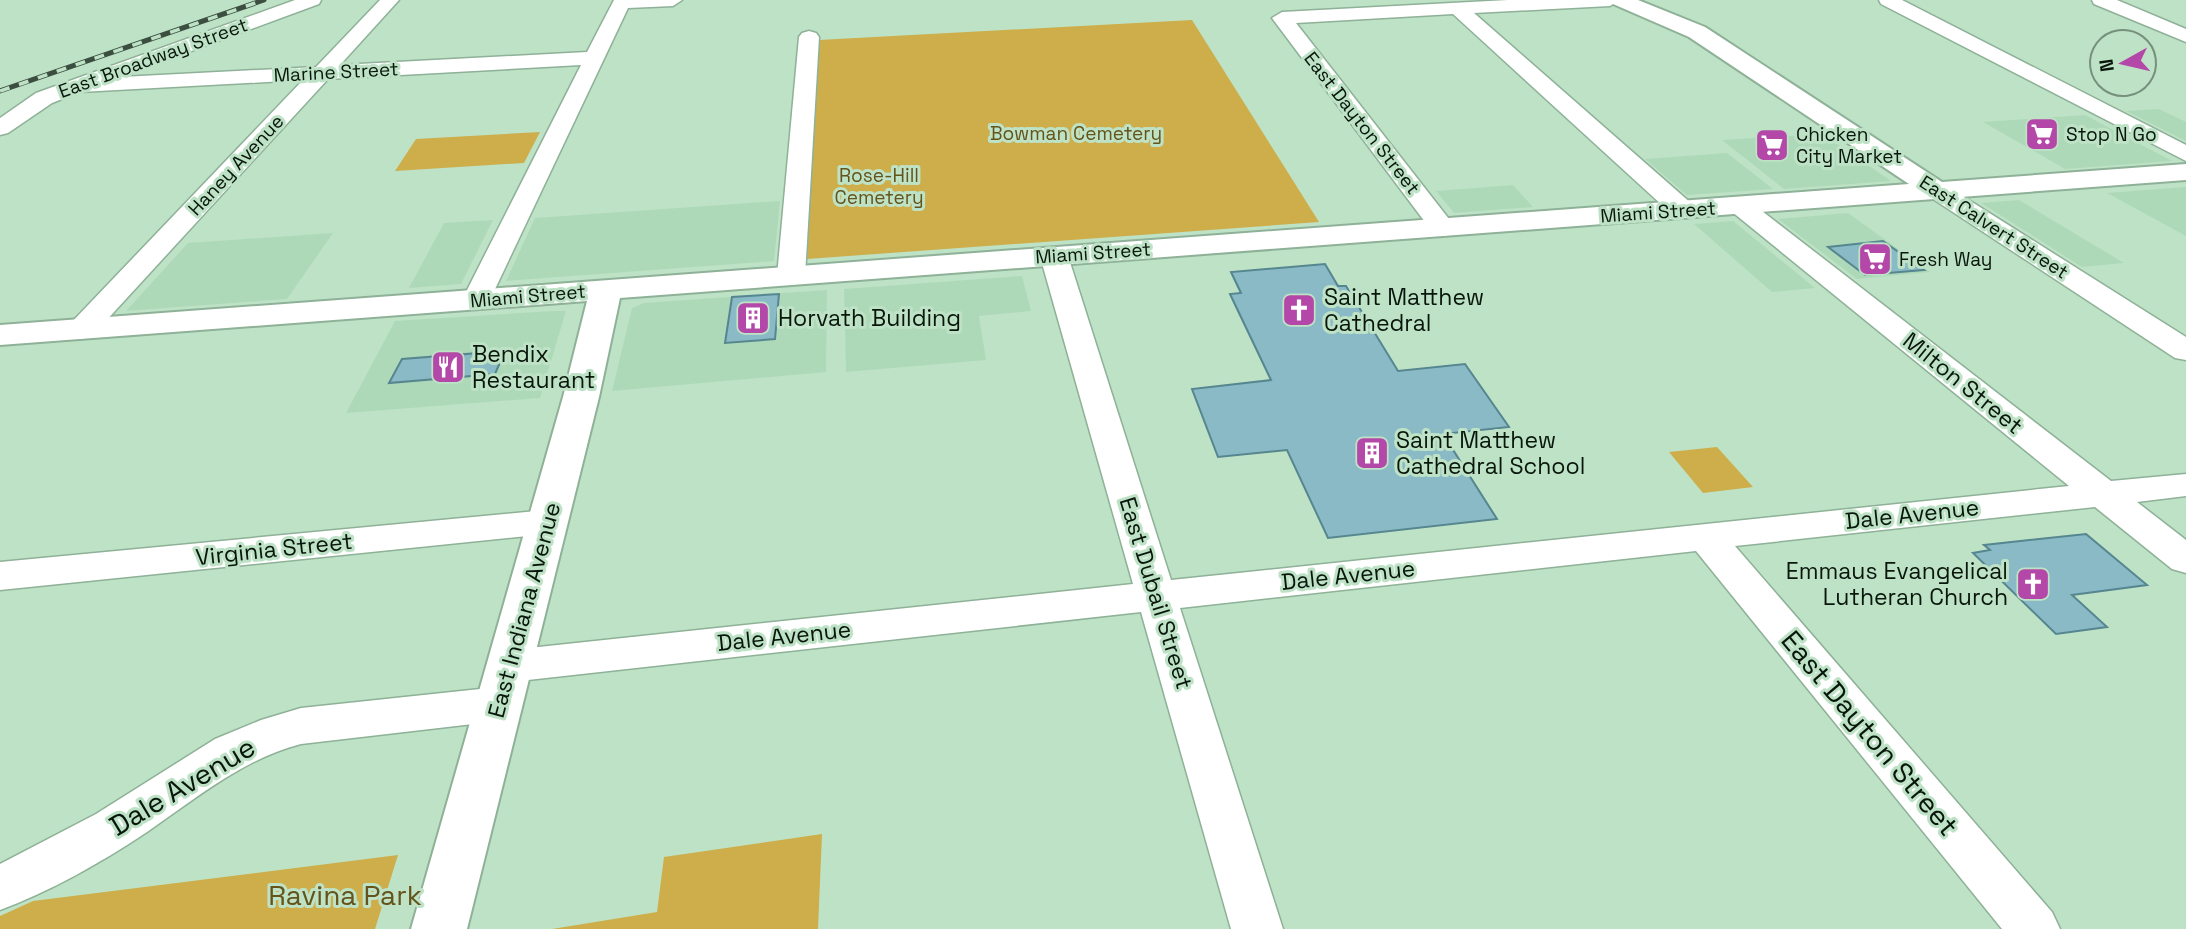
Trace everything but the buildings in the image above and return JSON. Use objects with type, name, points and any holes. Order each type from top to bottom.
[{"type":"street","name":"East Broadway Street","points":[[0,128],[44,98],[312,0]]},
{"type":"street","name":"Haney Avenue","points":[[81,330],[390,0]]},
{"type":"street","points":[[477,300],[622,1],[673,0]]},
{"type":"street","points":[[1345,7],[1457,8],[1610,0]]},
{"type":"street","name":"East Calvert Street","points":[[1620,0],[1697,32],[2186,351]]},
{"type":"street","points":[[1888,0],[2186,154]]},
{"type":"street","points":[[2101,0],[2186,36]]},
{"type":"street","name":"East Dayton Street","points":[[1345,7],[1282,18],[1443,228]]},
{"type":"street","points":[[1457,8],[1683,210]]},
{"type":"street","points":[[792,276],[809,37]]},
{"type":"street","name":"Marine Street","points":[[77,86],[595,58]]},
{"type":"street","name":"Miami Street","points":[[0,335],[2186,172]]},
{"type":"street","name":"Milton Street","points":[[1740,206],[2186,560]]},
{"type":"street","name":"East Dubail Street","points":[[1054,257],[1257,929]]},
{"type":"street","name":"East Indiana Avenue","points":[[439,929],[505,685],[606,290]]},
{"type":"street","name":"Dale Avenue","points":[[0,888],[59,859],[128,819],[180,781],[229,751],[272,732],[505,685],[1157,596],[2186,485]]},
{"type":"street","name":"Virginia Street","points":[[0,576],[547,522]]},
{"type":"street","name":"East Dayton Street","points":[[1706,536],[2034,929]]},
{"type":"shaded area","points":[[2159,109],[2186,122],[2186,141],[2126,111]]},
{"type":"shaded area","points":[[2085,115],[2172,161],[2065,169],[1983,122]]},
{"type":"shaded area","points":[[1823,134],[1891,181],[1784,189],[1722,140]]},
{"type":"shaded area","points":[[1727,153],[1773,189],[1687,195],[1645,159]]},
{"type":"shaded area","points":[[1513,185],[1533,207],[1454,213],[1436,191]]},
{"type":"shaded area","points":[[2186,187],[2186,236],[2107,193]]},
{"type":"shaded area","points":[[2019,200],[2124,263],[2082,267],[1981,203]]},
{"type":"shaded area","points":[[780,201],[774,261],[506,281],[535,218]]},
{"type":"shaded area","points":[[1848,213],[1930,272],[1857,279],[1778,219]]},
{"type":"shaded area","points":[[493,220],[461,284],[409,288],[444,223]]},
{"type":"shaded area","points":[[1733,221],[1815,288],[1772,292],[1694,224]]},
{"type":"shaded area","points":[[333,233],[287,299],[126,311],[188,243]]},
{"type":"shaded area","points":[[1022,276],[1031,311],[979,316],[986,360],[846,372],[844,289]]},
{"type":"shaded area","points":[[827,290],[826,372],[612,391],[632,308],[644,303]]},
{"type":"shaded area","points":[[566,311],[540,398],[346,413],[395,321]]},
{"type":"green space","name":"Bowman Cemetery","points":[[1192,20],[1319,222],[807,259],[819,40]]},
{"type":"green space","points":[[540,132],[524,163],[395,171],[416,139]]},
{"type":"green space","points":[[1717,447],[1753,487],[1703,493],[1669,452]]},
{"type":"green space","points":[[822,834],[818,929],[552,929],[657,912],[664,857]]},
{"type":"green space","name":"Ravina Park","points":[[398,855],[375,929],[0,929],[0,916],[33,901]]},
{"type":"railway","points":[[0,91],[264,0]]},
{"type":"place","name":"Stop N Go","points":[[2042,134]]},
{"type":"place","name":"Chicken City Market","points":[[1772,145]]},
{"type":"place","name":"Fresh Way","points":[[1875,259]]},
{"type":"place","name":"Saint Matthew Cathedral","points":[[1299,310]]},
{"type":"place","name":"Horvath Building","points":[[753,318]]},
{"type":"place","name":"Bendix Restaurant","points":[[448,367]]},
{"type":"place","name":"Saint Matthew Cathedral School","points":[[1372,453]]},
{"type":"place","name":"Emmaus Evangelical Lutheran Church","points":[[2033,584]]},
{"type":"park label","name":"Rose-Hill Cemetery","points":[[879,186]]}]
